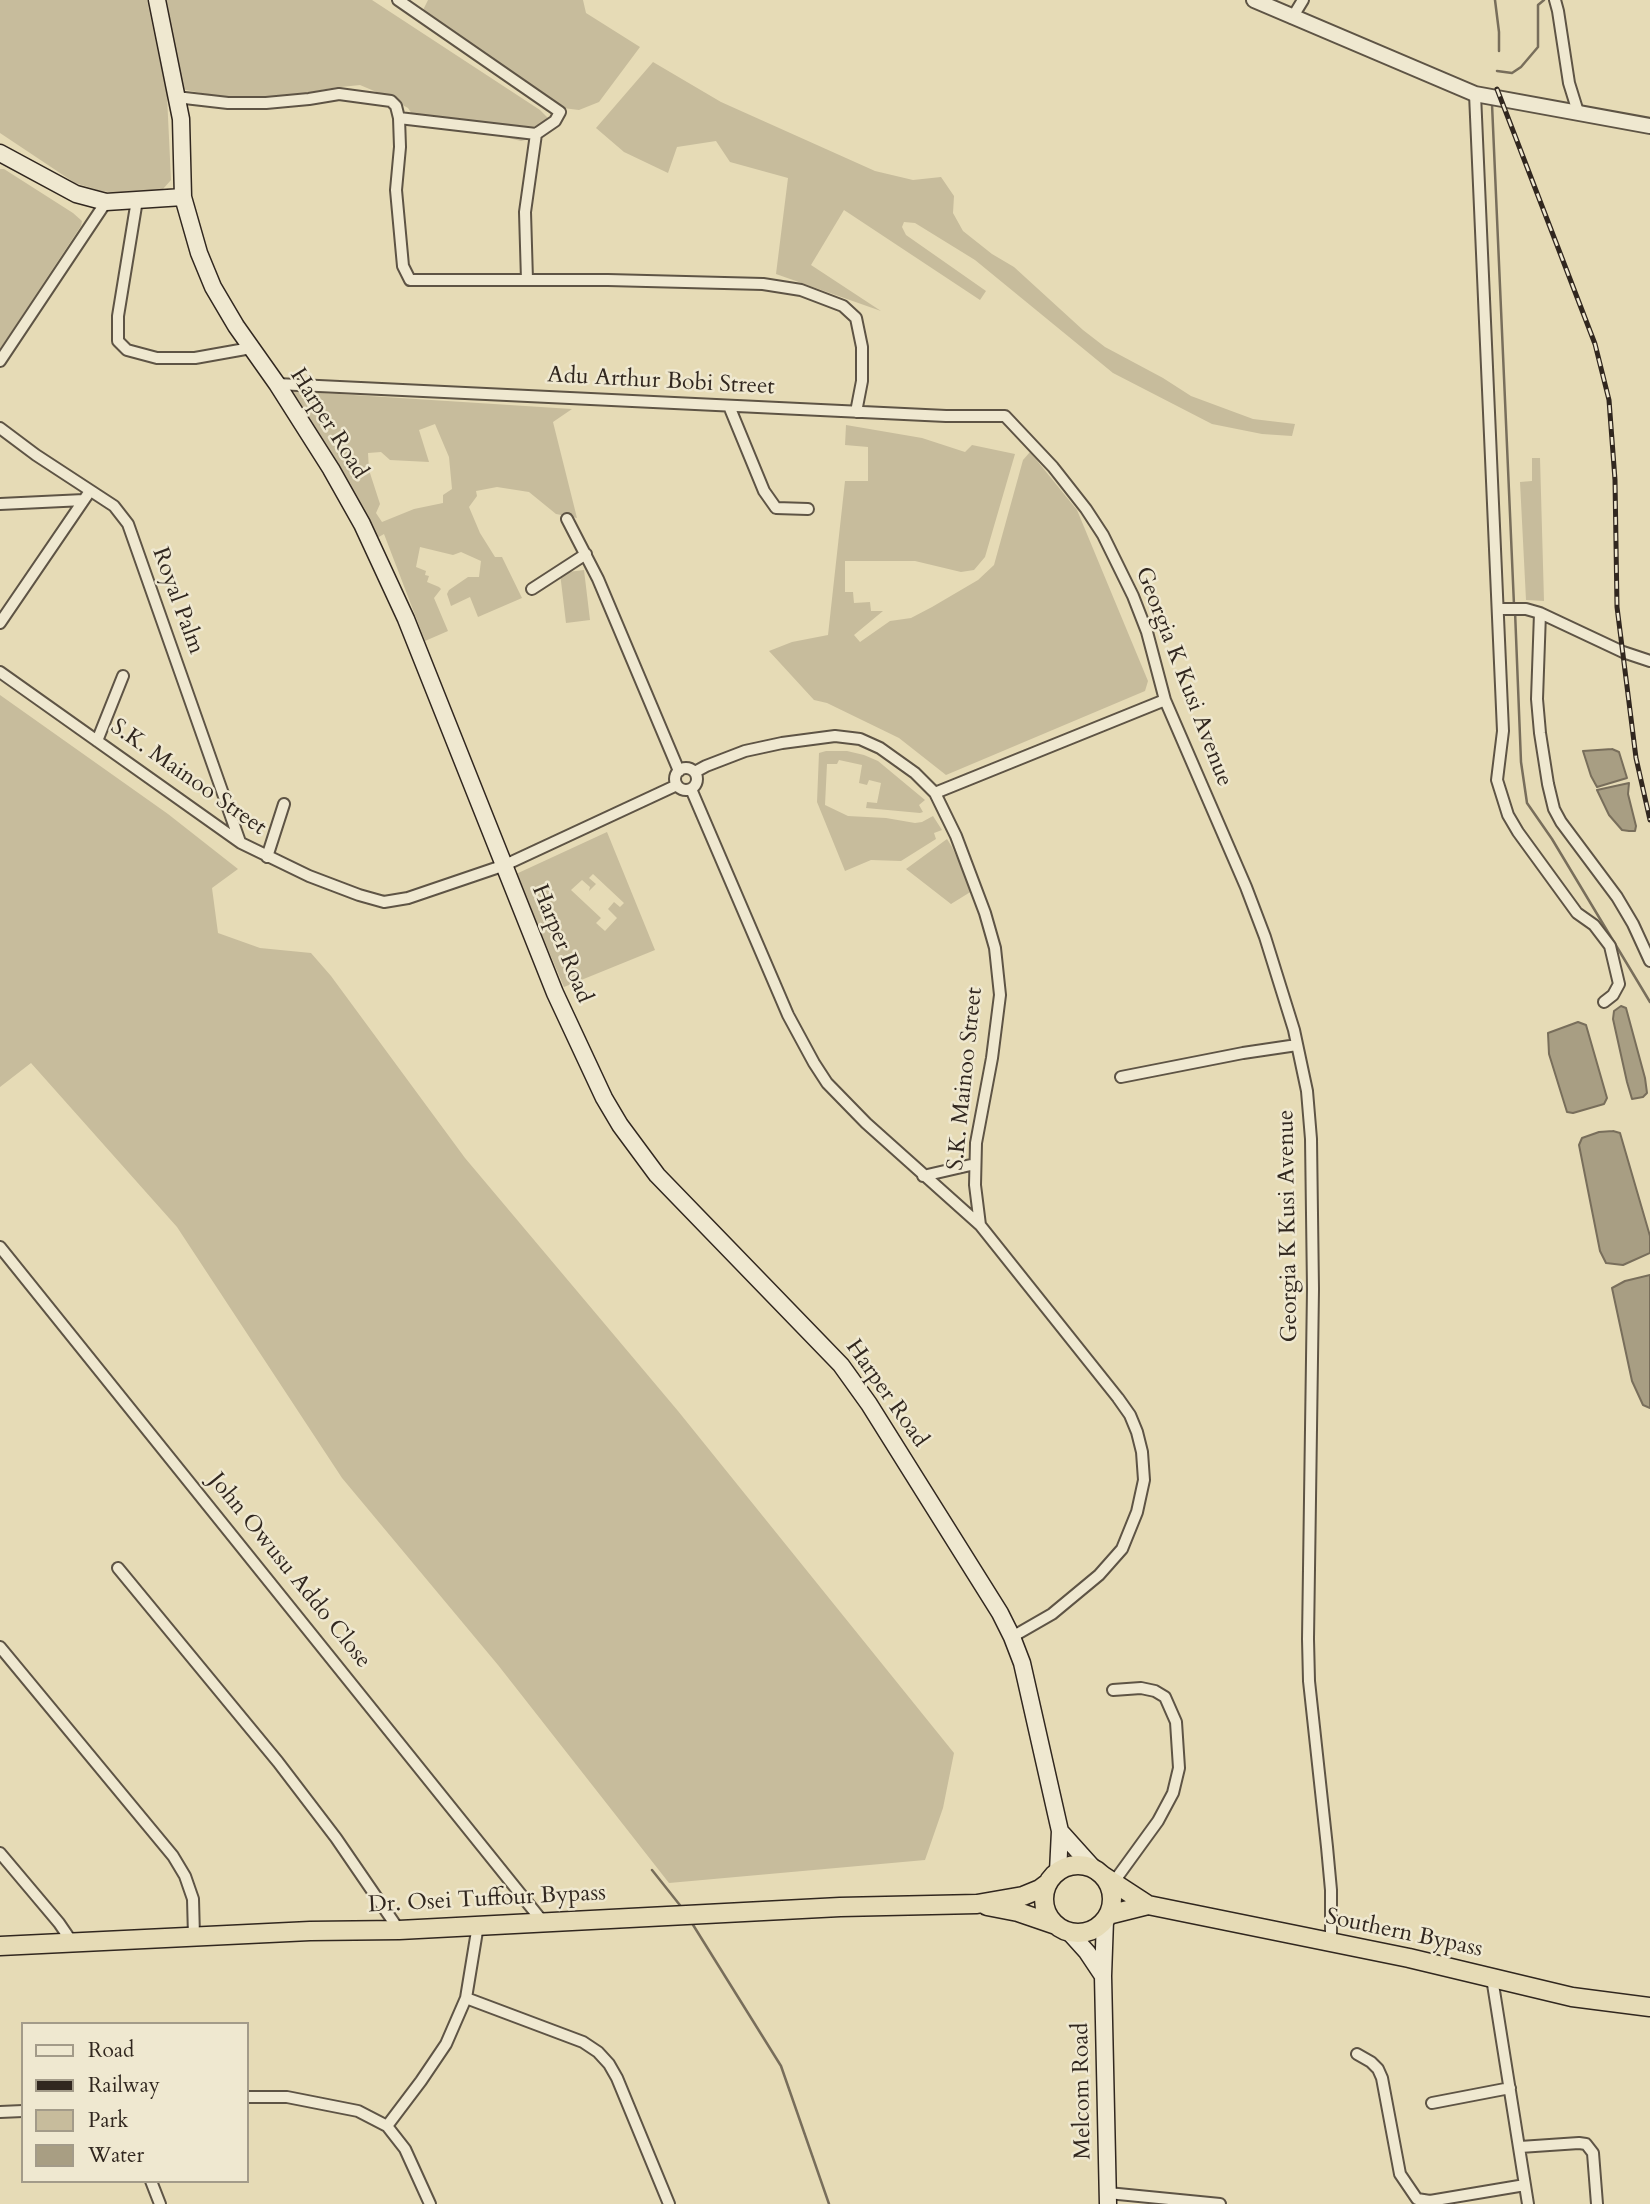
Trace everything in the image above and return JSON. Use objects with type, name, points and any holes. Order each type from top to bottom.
[{"type":"highway","points":[[1077,1866],[1103,1876],[1112,1899],[1107,1918],[1089,1931],[1063,1929],[1051,1920],[1044,1906],[1044,1898],[1053,1878],[1067,1867],[1077,1866]]},
{"type":"highway","name":"Southern Bypass","points":[[1103,1876],[1148,1906],[1409,1958],[1588,2000],[1650,2007]]},
{"type":"highway","name":"Dr. Osei Tuffour Bypass","points":[[0,1946],[194,1936],[399,1930],[840,1907],[977,1904],[1023,1896],[1040,1889],[1053,1878]]},
{"type":"highway","name":"Dr. Osei Tuffour Bypass","points":[[977,1904],[1018,1912],[1063,1929]]},
{"type":"highway","name":"Southern Bypass","points":[[1107,1918],[1148,1906]]},
{"type":"main road","name":"Harper Road","points":[[157,0],[181,119],[183,197],[199,253],[213,286],[236,326],[331,469],[362,524],[406,619],[555,993],[604,1098],[620,1125],[657,1175],[841,1365],[875,1413],[1000,1613],[1021,1663],[1060,1831],[1053,1878]]},
{"type":"main road","points":[[0,153],[76,194],[106,202],[183,197]]},
{"type":"main road","name":"Harper Road","points":[[1060,1831],[1103,1876]]},
{"type":"main road","name":"Melcom Road","points":[[1107,1918],[1103,1976],[1108,2199]]},
{"type":"main road","points":[[1063,1929],[1087,1952],[1103,1976]]},
{"type":"street","points":[[398,0],[560,112],[555,121],[536,134],[400,117]]},
{"type":"street","points":[[1254,0],[1475,94],[1650,126]]},
{"type":"street","points":[[1292,18],[1303,0]]},
{"type":"street","points":[[1555,0],[1569,83],[1578,112]]},
{"type":"street","points":[[176,97],[228,103],[266,103],[339,93],[391,101],[400,117],[396,190],[403,266],[410,279],[763,284],[801,290],[843,306],[856,318],[862,347],[862,381],[856,412]]},
{"type":"street","points":[[1475,94],[1490,453],[1503,609],[1503,731],[1497,780],[1508,815],[1530,849],[1577,913],[1594,925],[1609,946],[1619,984],[1605,1002]]},
{"type":"street","points":[[527,280],[525,212],[536,134]]},
{"type":"street","points":[[137,200],[118,316],[118,341],[127,350],[157,358],[195,358],[251,348]]},
{"type":"street","points":[[0,361],[106,202]]},
{"type":"street","name":"Adu Arthur Bobi Street","points":[[277,384],[856,412],[1005,416],[1032,444]]},
{"type":"street","points":[[729,406],[764,491],[776,508],[808,509]]},
{"type":"street","name":"Royal Palm","points":[[0,428],[87,495],[114,506],[128,524],[241,843]]},
{"type":"street","name":"Georgia K Kusi Avenue","points":[[1032,444],[1086,509],[1114,556],[1147,632],[1165,700],[1265,937],[1297,1045],[1307,1091],[1311,1139],[1313,1303],[1309,1681],[1331,1888],[1331,1942]]},
{"type":"street","points":[[0,504],[87,495]]},
{"type":"street","points":[[0,623],[87,495]]},
{"type":"street","points":[[567,519],[617,623],[679,771]]},
{"type":"street","points":[[531,589],[586,554]]},
{"type":"street","points":[[1503,609],[1540,613],[1623,652],[1650,661]]},
{"type":"street","points":[[1540,613],[1537,699],[1539,733],[1554,809],[1617,897],[1650,961]]},
{"type":"street","name":"S.K. Mainoo Street","points":[[0,671],[241,843],[309,876],[384,902],[408,898],[505,865],[677,785]]},
{"type":"street","points":[[97,741],[123,676]]},
{"type":"street","points":[[935,793],[1165,700]]},
{"type":"street","name":"S.K. Mainoo Street","points":[[695,772],[745,751],[835,736],[860,739],[880,748],[915,772],[935,793],[961,849],[985,913],[995,948],[1000,995],[992,1058],[976,1143],[980,1225]]},
{"type":"street","points":[[687,768],[695,772],[697,780],[691,789],[681,789],[677,785],[675,778],[679,771],[687,768]]},
{"type":"street","points":[[691,789],[783,1004],[827,1083],[923,1176],[980,1225],[1118,1398],[1130,1415],[1137,1432],[1144,1480],[1137,1513],[1122,1549],[1099,1574],[1052,1614],[1012,1637]]},
{"type":"street","points":[[267,857],[284,804]]},
{"type":"street","points":[[1121,1077],[1230,1055],[1297,1045]]},
{"type":"street","points":[[923,1176],[975,1164]]},
{"type":"street","name":"John Owusu Addo Close","points":[[0,1247],[543,1922]]},
{"type":"street","points":[[118,1568],[278,1762],[336,1838],[399,1930]]},
{"type":"street","points":[[0,1647],[173,1856],[185,1876],[193,1899],[194,1936]]},
{"type":"street","points":[[1103,1876],[1158,1821],[1173,1793],[1179,1768],[1176,1721],[1165,1698],[1155,1691],[1113,1689]]},
{"type":"street","points":[[0,1853],[72,1942]]},
{"type":"street","points":[[387,2126],[446,2045],[466,1998],[478,1925]]},
{"type":"street","points":[[1492,1978],[1528,2204]]},
{"type":"street","points":[[466,1998],[583,2042],[610,2064],[669,2204]]},
{"type":"street","points":[[1357,2054],[1378,2069],[1400,2175],[1417,2199],[1430,2201],[1525,2185]]},
{"type":"street","points":[[1432,2103],[1510,2088]]},
{"type":"street","points":[[248,2097],[287,2097],[358,2111],[387,2126],[405,2149],[430,2204]]},
{"type":"street","points":[[0,2112],[21,2111]]},
{"type":"street","points":[[1520,2147],[1586,2144],[1593,2153],[1597,2204]]},
{"type":"street","points":[[152,2183],[160,2204]]},
{"type":"street","points":[[1108,2199],[1220,2204]]},
{"type":"green space","points":[[0,0],[147,0],[167,96],[171,180],[163,189],[154,193],[122,194],[75,183],[0,133]]},
{"type":"green space","points":[[162,0],[372,0],[540,110],[549,119],[538,137],[521,141],[467,128],[416,120],[408,108],[360,85],[285,97],[247,98],[222,97],[181,89]]},
{"type":"green space","points":[[428,0],[583,0],[586,13],[640,47],[599,102],[579,110],[555,107],[422,12]]},
{"type":"green space","points":[[653,62],[721,102],[875,171],[913,180],[941,177],[954,196],[953,213],[963,231],[1014,267],[1105,347],[1191,396],[1253,419],[1295,424],[1292,436],[1262,434],[1212,424],[1113,373],[975,260],[915,223],[904,222],[902,227],[906,235],[986,291],[980,300],[844,210],[811,265],[881,311],[776,274],[788,178],[730,162],[716,141],[677,147],[668,173],[624,152],[596,128]]},
{"type":"green space","points":[[0,169],[4,169],[82,221],[0,349]]},
{"type":"green space","points":[[291,391],[572,409],[553,422],[577,518],[556,514],[529,492],[497,487],[476,491],[477,496],[469,507],[480,533],[495,557],[502,557],[522,598],[478,617],[470,597],[451,606],[447,594],[449,590],[468,577],[479,577],[481,561],[461,552],[453,555],[420,547],[416,567],[426,571],[425,575],[429,576],[427,582],[441,589],[434,598],[448,631],[425,641],[384,534],[377,538]],"holes":[[[435,424],[449,457],[452,489],[443,495],[443,503],[414,509],[382,522],[376,513],[380,504],[369,470],[368,453],[381,452],[390,460],[429,462],[419,430]]]},
{"type":"green space","points":[[846,425],[922,438],[965,452],[972,445],[1015,454],[985,557],[974,570],[961,572],[915,561],[845,561],[845,592],[853,592],[854,603],[870,602],[871,611],[883,611],[854,635],[860,642],[890,621],[911,618],[932,607],[978,580],[994,565],[1023,460],[1030,452],[1077,510],[1148,681],[1145,691],[946,775],[899,738],[827,703],[814,700],[769,651],[792,642],[828,635],[845,481],[868,481],[868,447],[845,445]]},
{"type":"green space","points":[[1532,458],[1540,458],[1544,601],[1526,600],[1520,482],[1532,481]]},
{"type":"green space","points":[[584,570],[590,620],[566,623],[560,573]]},
{"type":"green space","points":[[0,695],[168,814],[238,869],[212,888],[218,933],[260,948],[311,953],[331,976],[465,1158],[678,1411],[954,1753],[943,1808],[925,1860],[669,1883],[498,1665],[342,1478],[177,1227],[31,1063],[0,1087]]},
{"type":"green space","points":[[847,751],[878,761],[925,800],[919,805],[923,812],[920,813],[866,808],[867,802],[877,803],[881,783],[869,780],[867,785],[859,783],[862,765],[839,760],[837,764],[827,764],[825,805],[848,816],[915,823],[933,816],[942,830],[934,833],[936,839],[901,861],[871,860],[845,871],[817,802],[819,753]]},
{"type":"green space","points":[[607,832],[655,950],[564,987],[516,874]],"holes":[[[593,874],[624,903],[620,907],[614,902],[608,909],[617,918],[605,931],[596,923],[601,918],[571,890],[582,880],[590,887],[589,891],[596,884],[589,878]]]},
{"type":"green space","points":[[947,839],[972,891],[951,904],[906,869]]},
{"type":"water","points":[[1612,749],[1619,752],[1627,778],[1597,787],[1583,751]]},
{"type":"water","points":[[1629,783],[1628,794],[1635,831],[1622,830],[1609,815],[1597,790]]},
{"type":"water","points":[[1621,1006],[1626,1008],[1647,1093],[1643,1097],[1632,1099],[1613,1019],[1614,1011]]},
{"type":"water","points":[[1578,1022],[1586,1025],[1607,1098],[1604,1104],[1573,1113],[1567,1112],[1549,1054],[1548,1033]]},
{"type":"water","points":[[1599,1132],[1620,1133],[1650,1236],[1650,1253],[1623,1265],[1606,1263],[1600,1251],[1579,1145],[1582,1138]]},
{"type":"water","points":[[1650,1275],[1650,1408],[1643,1405],[1632,1381],[1612,1288],[1625,1281]]},
{"type":"waterway","points":[[1495,0],[1499,51]]},
{"type":"waterway","points":[[1497,71],[1512,73],[1521,67],[1538,47],[1538,5],[1544,0]]},
{"type":"waterway","points":[[1492,104],[1514,605]]},
{"type":"waterway","points":[[1515,611],[1521,762],[1527,803],[1552,839],[1650,1002]]},
{"type":"waterway","points":[[652,1870],[683,1909]]},
{"type":"waterway","points":[[690,1920],[781,2066],[829,2204]]},
{"type":"railway","points":[[1497,89],[1595,344],[1609,400],[1615,480],[1617,607],[1636,758],[1650,820]]}]
